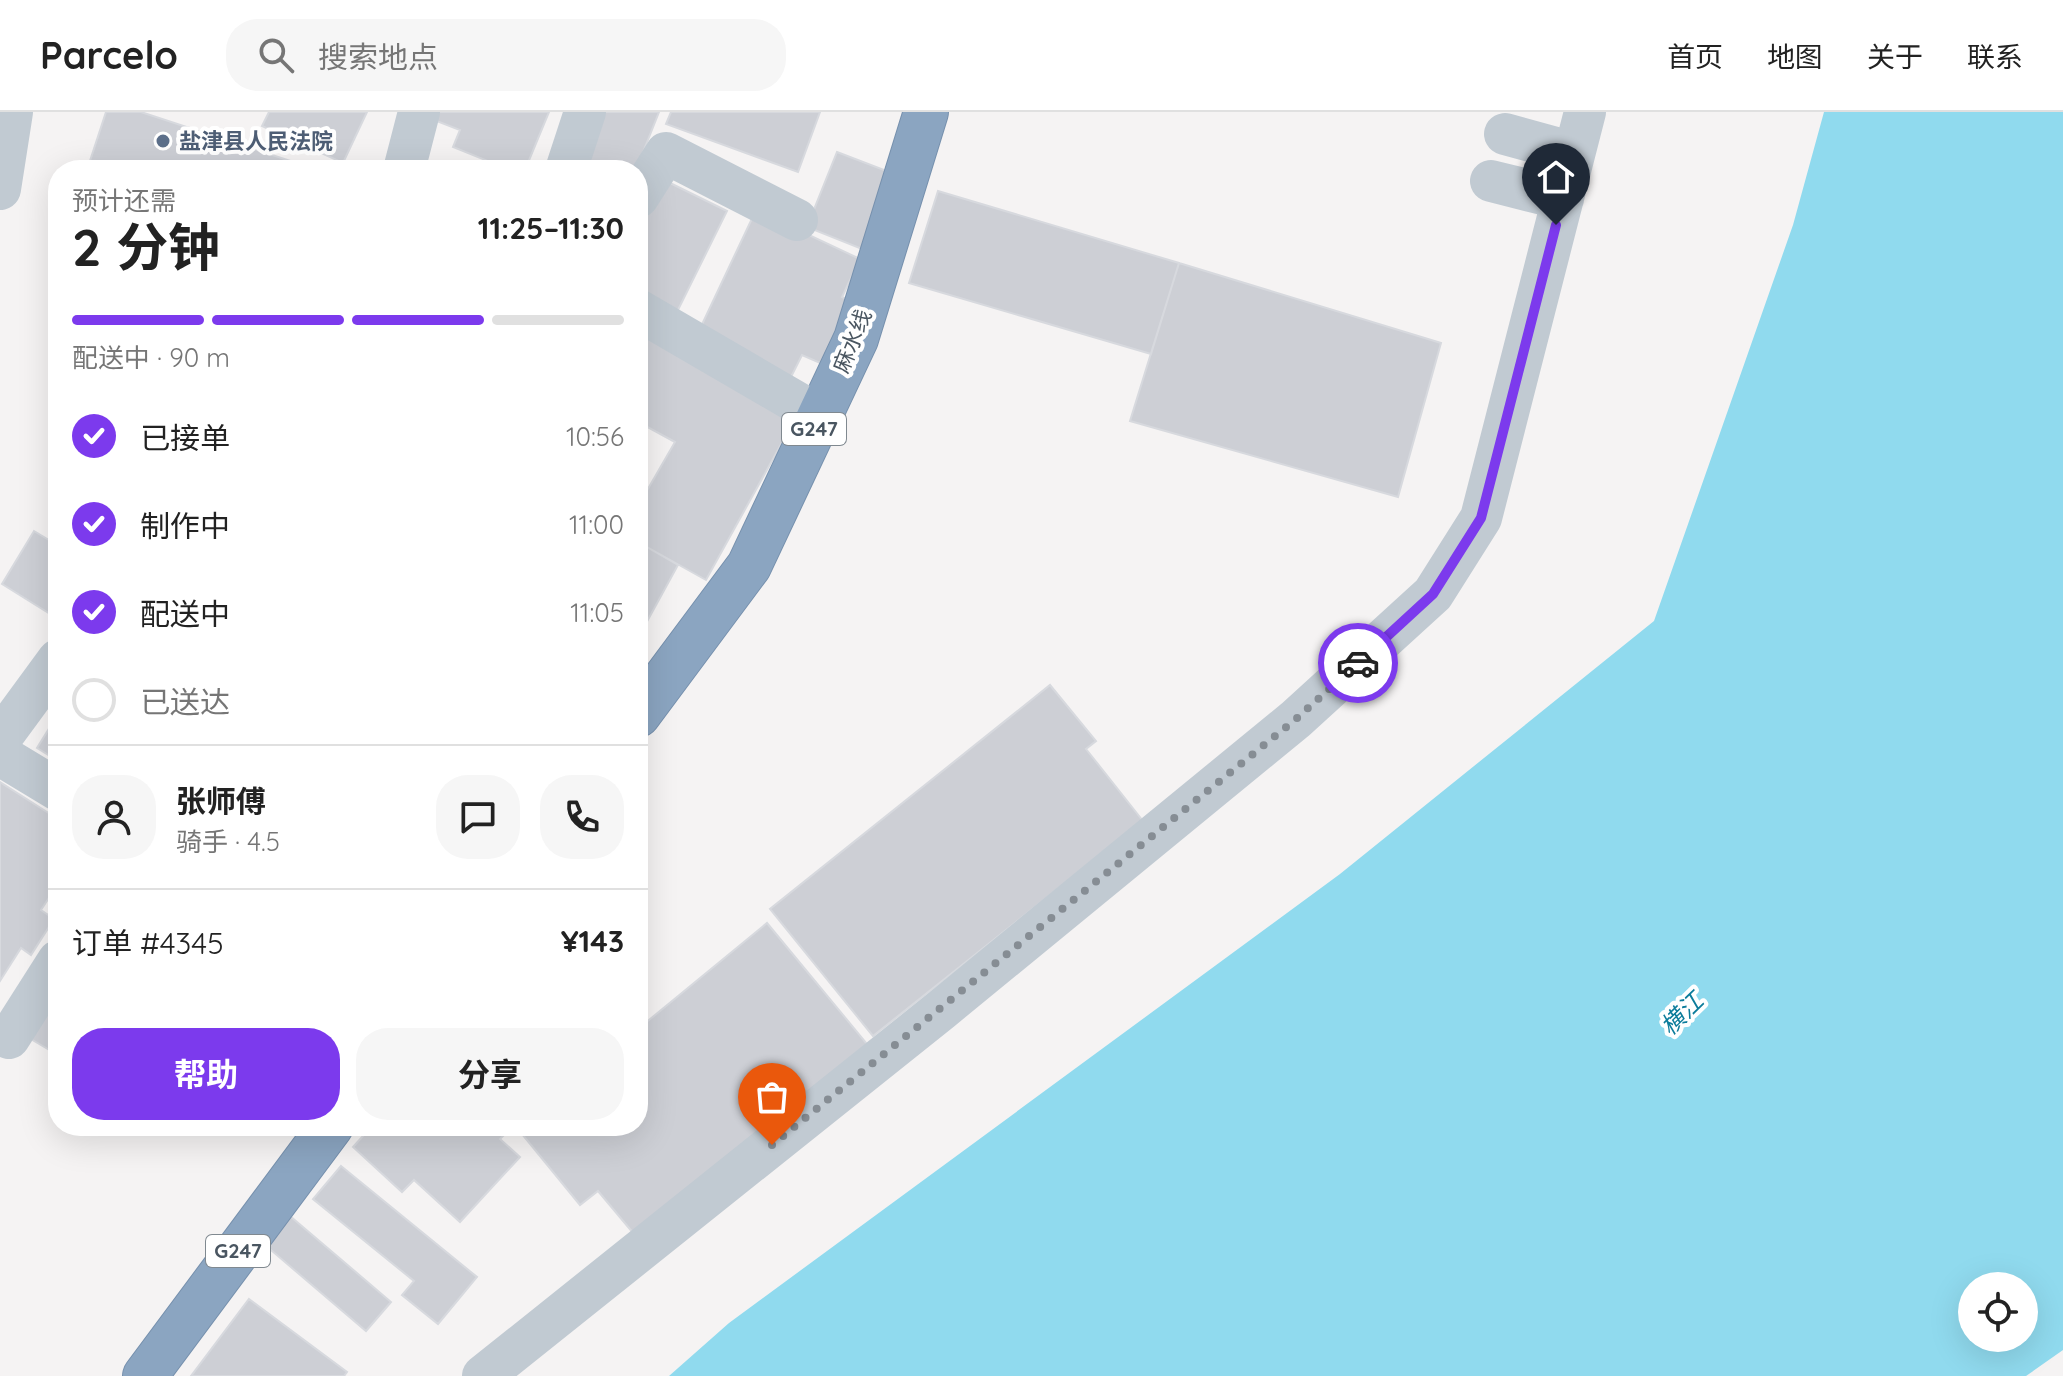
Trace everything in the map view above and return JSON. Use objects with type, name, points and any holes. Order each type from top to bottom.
[{"type":"highway","name":"麻水线","points":[[648,702],[749,566],[820,416],[856,339],[926,112]]},
{"type":"highway","name":"G247","points":[[145,1376],[324,1136]]},
{"type":"street","points":[[0,189],[12,112]]},
{"type":"street","points":[[407,160],[419,112]]},
{"type":"street","points":[[569,160],[585,112]]},
{"type":"street","points":[[483,1376],[941,1010],[1296,719],[1433,594],[1481,518],[1585,112]]},
{"type":"street","points":[[1505,134],[1574,153]]},
{"type":"street","points":[[648,181],[666,153],[797,220]]},
{"type":"street","points":[[1491,181],[1563,199]]},
{"type":"street","points":[[648,316],[820,416]]},
{"type":"street","points":[[0,739],[48,674]]},
{"type":"street","points":[[0,755],[48,784]]},
{"type":"street","points":[[9,1038],[48,977]]},
{"type":"water","name":"横江","points":[[1824,112],[2063,112],[2063,1350],[2026,1376],[669,1376],[729,1323],[1340,874],[1654,621],[1793,225]]},
{"type":"building","name":"盐津县人民法院","points":[[106,112],[141,112],[287,160],[90,160]]},
{"type":"building","points":[[269,112],[367,112],[344,160],[336,160],[262,126]]},
{"type":"building","points":[[438,112],[549,112],[529,160],[485,160],[453,147],[460,130],[434,120]]},
{"type":"building","points":[[601,112],[659,112],[640,160],[583,160]]},
{"type":"building","points":[[671,112],[820,112],[798,172],[666,124]]},
{"type":"building","points":[[837,152],[892,173],[862,249],[807,227]]},
{"type":"building","points":[[664,180],[727,211],[675,316],[648,303],[648,212]]},
{"type":"building","points":[[938,191],[1179,263],[1151,354],[909,283]]},
{"type":"building","points":[[756,210],[860,259],[842,297],[857,304],[827,366],[802,355],[790,379],[697,335]]},
{"type":"building","points":[[1179,263],[1441,343],[1398,497],[1130,421]]},
{"type":"building","points":[[648,338],[795,419],[706,580],[648,548],[648,489],[675,442],[648,427]]},
{"type":"building","points":[[34,531],[48,539],[48,613],[2,584]]},
{"type":"building","points":[[648,548],[678,565],[648,620]]},
{"type":"building","points":[[1050,685],[1096,741],[1086,749],[1143,821],[873,1036],[770,909]]},
{"type":"building","points":[[48,730],[48,755],[37,748]]},
{"type":"building","points":[[0,782],[48,813],[48,899],[41,910],[48,915],[48,928],[31,955],[21,948],[0,981]]},
{"type":"building","points":[[767,923],[867,1044],[634,1234],[598,1191],[580,1205],[524,1136],[648,1136],[648,1021]]},
{"type":"building","points":[[48,1006],[48,1049],[29,1038]]},
{"type":"building","points":[[363,1136],[503,1136],[500,1139],[520,1157],[460,1222],[414,1180],[402,1192],[353,1147]]},
{"type":"building","points":[[341,1166],[477,1277],[438,1324],[402,1295],[414,1281],[313,1199]]},
{"type":"building","points":[[290,1216],[391,1302],[366,1331],[265,1245]]},
{"type":"building","points":[[249,1299],[347,1372],[344,1376],[191,1376]]},
{"type":"way so far","points":[[772,1145],[1296,719],[1358,663]]},
{"type":"place","name":"盐津县人民法院","points":[[163,141]]},
{"type":"route","points":[[1358,663],[1433,594],[1481,518],[1556,225]]}]
